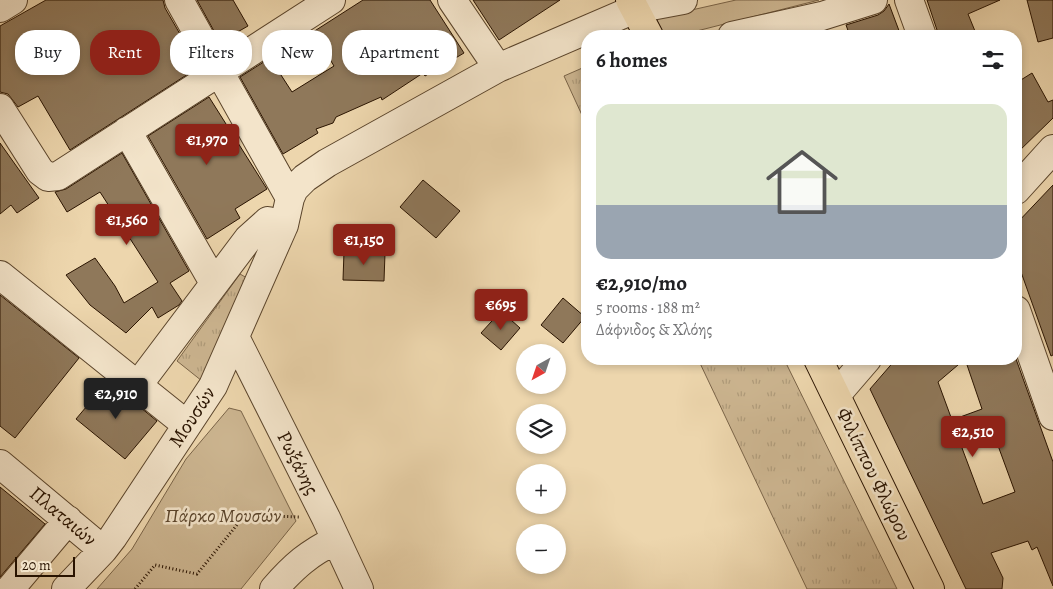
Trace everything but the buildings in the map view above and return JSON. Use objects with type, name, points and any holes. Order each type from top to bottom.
[{"type":"main road","points":[[633,4],[646,30]]},
{"type":"main road","name":"Φιλίππου Φλώρου","points":[[821,365],[930,589]]},
{"type":"street","points":[[0,8],[13,0]]},
{"type":"street","points":[[179,0],[195,30]]},
{"type":"street","points":[[252,51],[331,0]]},
{"type":"street","points":[[452,0],[498,68]]},
{"type":"street","name":"Μουσών","points":[[66,589],[104,550],[213,386],[284,225],[290,198],[299,182],[498,68],[633,4],[683,0]]},
{"type":"street","points":[[759,30],[822,16],[873,0]]},
{"type":"street","points":[[909,0],[920,30]]},
{"type":"street","points":[[0,108],[40,171],[48,177],[58,176],[216,75]]},
{"type":"street","points":[[220,75],[290,198]]},
{"type":"street","points":[[127,131],[214,283]]},
{"type":"street","points":[[1022,183],[1053,149]]},
{"type":"street","points":[[138,385],[248,239],[265,222],[271,220],[284,225]]},
{"type":"street","points":[[0,275],[187,425]]},
{"type":"street","points":[[1022,327],[1053,416]]},
{"type":"street","name":"Ρωξάνης","points":[[235,337],[359,589]]},
{"type":"street","points":[[836,395],[862,365]]},
{"type":"street","name":"Πλαταιών","points":[[0,464],[104,550]]},
{"type":"street","points":[[10,589],[68,520]]},
{"type":"street","points":[[274,589],[287,574],[315,550],[331,529]]},
{"type":"path","points":[[135,589],[155,565],[197,574],[246,515],[331,529]]},
{"type":"green space","points":[[736,0],[819,0],[701,30],[661,30],[656,18]]},
{"type":"green space","points":[[581,69],[581,113],[564,76]]},
{"type":"green space","points":[[240,274],[247,278],[202,381],[177,361]]},
{"type":"green space","points":[[701,365],[787,365],[897,589],[807,589]]},
{"type":"green space","name":"Πάρκο Μουσών","points":[[229,408],[241,411],[296,521],[241,589],[97,589],[132,549],[186,459]]}]
